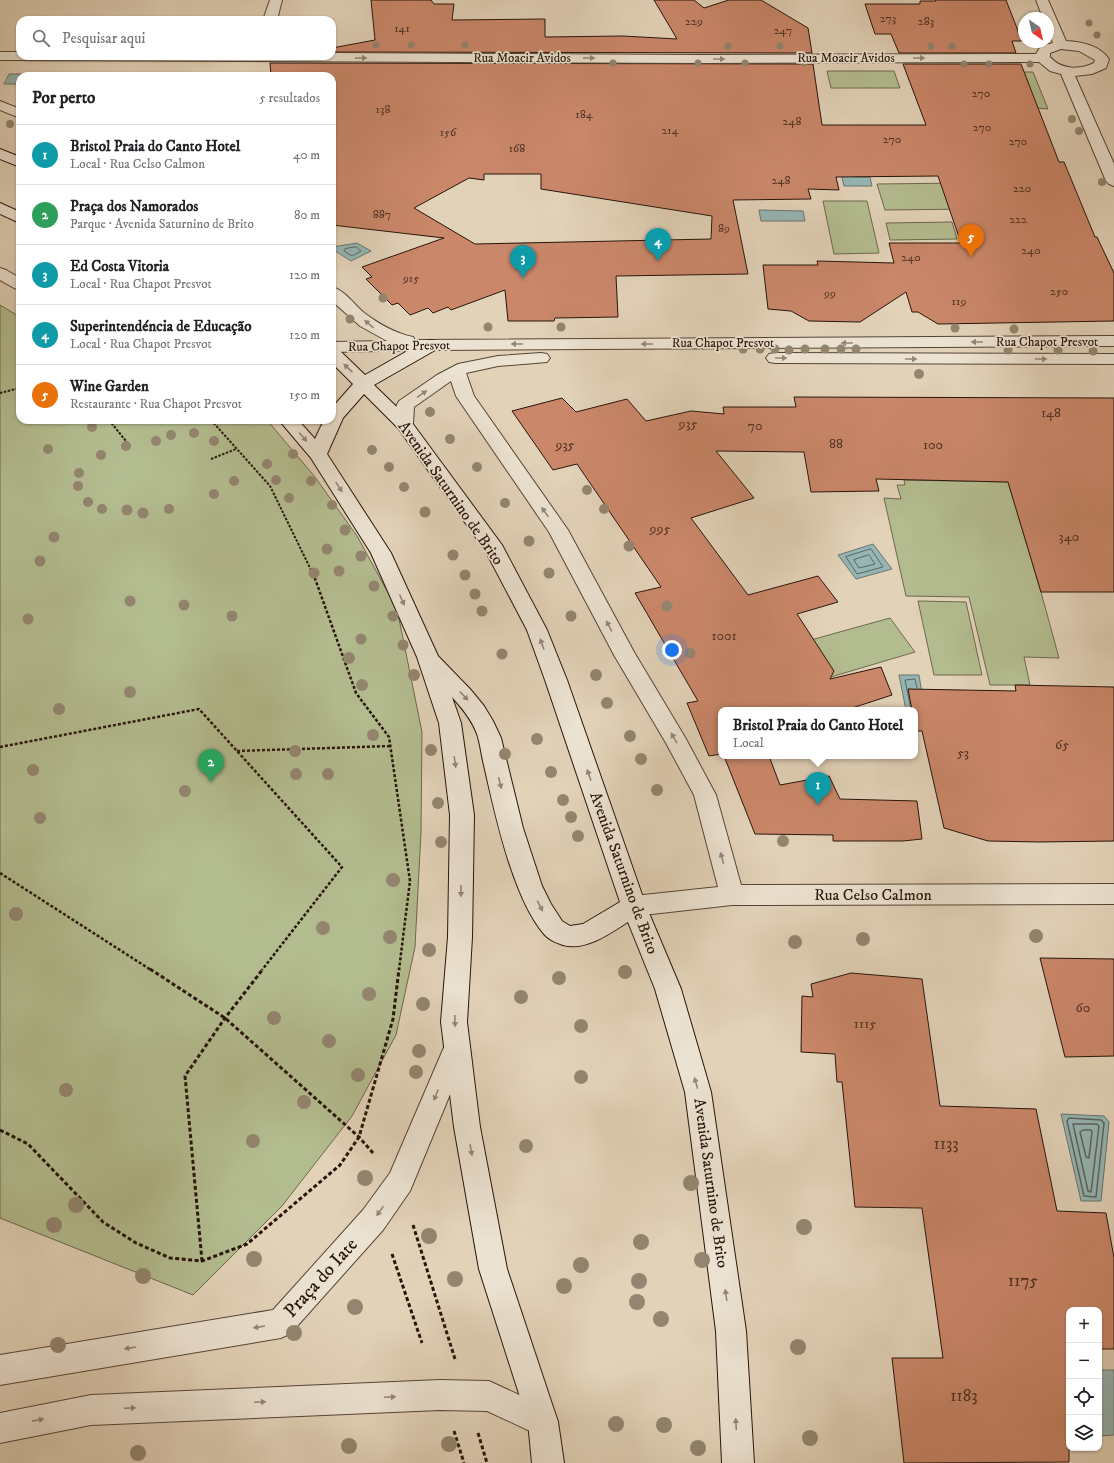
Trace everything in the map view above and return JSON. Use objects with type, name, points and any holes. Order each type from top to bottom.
[{"type":"street","points":[[271,16],[276,0]]},
{"type":"street","points":[[1042,0],[1061,45]]},
{"type":"street","points":[[1061,45],[1074,45],[1086,48],[1108,59],[1094,70],[1081,72],[1066,71],[1051,66],[1043,58],[1043,53],[1046,49],[1061,45]]},
{"type":"street","name":"Rua Moacir Avidos","points":[[0,56],[16,56]]},
{"type":"street","name":"Rua Moacir Avidos","points":[[336,57],[1043,58]]},
{"type":"street","points":[[1066,71],[1114,181]]},
{"type":"street","points":[[0,105],[16,112]]},
{"type":"street","points":[[0,153],[16,161]]},
{"type":"street","points":[[0,208],[16,216]]},
{"type":"street","points":[[0,273],[16,283]]},
{"type":"street","points":[[336,296],[374,329],[398,339],[431,345]]},
{"type":"street","name":"Rua Chapot Presvot","points":[[336,347],[1114,341]]},
{"type":"street","points":[[336,415],[364,383],[431,345]]},
{"type":"street","name":"Avenida Saturnino de Brito","points":[[336,357],[404,424],[495,550],[537,630],[634,906],[668,989],[698,1092],[731,1331],[738,1463]]},
{"type":"street","name":"Rua Chapot Presvot","points":[[404,424],[405,405],[457,371],[483,364],[526,358],[1114,359]]},
{"type":"street","points":[[457,371],[465,396],[558,530],[624,655],[675,739],[705,795],[732,896]]},
{"type":"street","points":[[292,424],[318,454],[381,553],[428,657],[450,723],[462,815],[460,937],[454,1022],[467,1127],[493,1268],[543,1422],[548,1463]]},
{"type":"street","points":[[318,454],[331,424]]},
{"type":"street","points":[[428,657],[469,701],[487,731],[517,849],[534,896],[548,923],[557,933],[576,937],[589,932],[634,906]]},
{"type":"street","name":"Rua Celso Calmon","points":[[634,906],[732,896],[1114,894]]},
{"type":"street","name":"Praça do Iate","points":[[0,1370],[281,1323],[373,1220],[400,1182],[457,1046]]},
{"type":"street","points":[[0,1428],[91,1410],[466,1395],[489,1396],[543,1422]]},
{"type":"path","points":[[0,393],[16,389]]},
{"type":"path","points":[[112,424],[130,446]]},
{"type":"path","points":[[0,1130],[28,1144],[103,1222],[136,1244],[170,1258],[202,1261],[247,1244],[340,1165],[359,1137],[393,1019],[410,881],[391,746],[389,737],[356,692],[316,580],[270,486],[214,424]]},
{"type":"path","points":[[212,459],[236,449]]},
{"type":"path","points":[[0,747],[199,709],[342,867],[226,1018],[185,1076],[202,1261]]},
{"type":"path","points":[[237,751],[391,746]]},
{"type":"path","points":[[0,873],[226,1018],[359,1137],[400,1182],[487,1463]]},
{"type":"path","points":[[392,1253],[422,1343]]},
{"type":"path","points":[[452,1424],[464,1463]]},
{"type":"green space","points":[[827,71],[894,71],[900,88],[831,88]]},
{"type":"green space","points":[[961,72],[1033,72],[1048,109],[1037,108]]},
{"type":"green space","points":[[964,183],[974,209],[885,210],[877,184]]},
{"type":"green space","points":[[823,201],[867,201],[879,253],[834,254]]},
{"type":"green space","points":[[952,222],[957,239],[890,240],[886,223]]},
{"type":"green space","points":[[0,305],[16,315],[16,424],[270,424],[315,477],[357,536],[397,609],[422,732],[421,832],[415,947],[396,1035],[352,1116],[282,1206],[193,1295],[0,1218]]},
{"type":"green space","points":[[904,480],[1008,482],[1059,658],[1024,657],[1030,685],[990,685],[969,597],[906,596],[884,498],[901,499],[897,485],[905,485]]},
{"type":"green space","points":[[918,601],[966,602],[982,675],[934,675]]},
{"type":"green space","points":[[890,618],[915,652],[824,679],[800,643]]},
{"type":"water","points":[[9,74],[16,74],[16,84],[4,84]]},
{"type":"water","points":[[845,172],[854,177],[870,177],[872,186],[844,186],[841,173]]},
{"type":"water","points":[[759,210],[803,211],[805,221],[761,221]]},
{"type":"water","points":[[357,243],[371,251],[351,261],[336,252],[336,246]]},
{"type":"water","points":[[873,544],[892,569],[856,579],[838,555]]},
{"type":"water","points":[[899,675],[919,675],[925,712],[918,713],[918,707],[905,707]]},
{"type":"water","points":[[1061,1114],[1104,1116],[1109,1122],[1101,1201],[1081,1201]]},
{"type":"water","points":[[1102,1370],[1114,1370],[1114,1435],[1102,1436]]},
{"type":"building","points":[[371,0],[431,0],[434,4],[454,4],[452,20],[545,19],[545,37],[623,36],[677,39],[654,0],[694,0],[704,8],[729,0],[761,0],[808,28],[812,53],[336,52],[336,47],[375,40]]},
{"type":"building","points":[[935,0],[1006,0],[1018,31],[1018,41],[1012,41],[1016,53],[899,53],[891,34],[875,34],[865,4],[920,4],[920,1],[936,1]]},
{"type":"building","points":[[270,63],[813,64],[822,125],[926,125],[903,64],[1021,64],[1059,162],[1064,162],[1095,237],[1097,237],[1114,273],[1114,321],[938,324],[918,312],[912,312],[906,292],[860,322],[809,321],[791,311],[768,309],[763,265],[818,265],[817,261],[894,263],[889,243],[961,243],[938,176],[836,177],[839,190],[808,189],[811,199],[733,200],[748,274],[616,276],[618,317],[555,318],[554,321],[508,321],[505,290],[451,310],[448,307],[433,313],[428,308],[410,315],[398,303],[392,305],[366,279],[372,277],[362,267],[444,238],[336,225],[336,72],[271,72]],"holes":[[[484,174],[541,174],[541,189],[712,216],[711,239],[475,244],[414,208],[469,178],[484,180]]]},
{"type":"building","points":[[794,397],[1114,398],[1114,592],[1041,592],[1008,482],[876,479],[879,491],[811,492],[804,452],[716,451],[754,498],[691,518],[748,595],[818,576],[838,602],[797,614],[834,671],[830,679],[881,667],[892,695],[855,707],[718,707],[718,754],[709,756],[687,703],[698,701],[635,593],[661,587],[577,464],[553,470],[512,411],[562,398],[576,412],[627,399],[646,421],[691,411],[724,414],[723,407],[796,407]]},
{"type":"building","points":[[1015,685],[1114,687],[1114,841],[988,841],[944,828],[922,731],[918,731],[918,707],[911,707],[908,689],[1016,691]]},
{"type":"building","points":[[725,759],[770,759],[780,785],[829,776],[840,799],[917,801],[922,839],[903,841],[833,841],[833,835],[755,834]]},
{"type":"building","points":[[1040,958],[1114,959],[1114,1056],[1065,1057]]},
{"type":"building","points":[[851,973],[922,979],[940,1106],[1036,1109],[1057,1211],[1106,1213],[1114,1258],[1114,1349],[1102,1349],[1102,1307],[1066,1307],[1066,1451],[1069,1451],[1069,1462],[904,1463],[892,1358],[943,1358],[922,1208],[855,1207],[842,1082],[837,1082],[835,1054],[801,1052],[802,996],[813,997],[811,984]]},
{"type":"place","name":"Wine Garden","points":[[971,257]]},
{"type":"place","name":"Superintendéncia de Educação","points":[[658,261]]},
{"type":"place","name":"Ed Costa Vitoria","points":[[523,278]]},
{"type":"place","name":"Praça dos Namorados","points":[[211,782]]},
{"type":"place","name":"Bristol Praia do Canto Hotel","points":[[818,805]]}]
